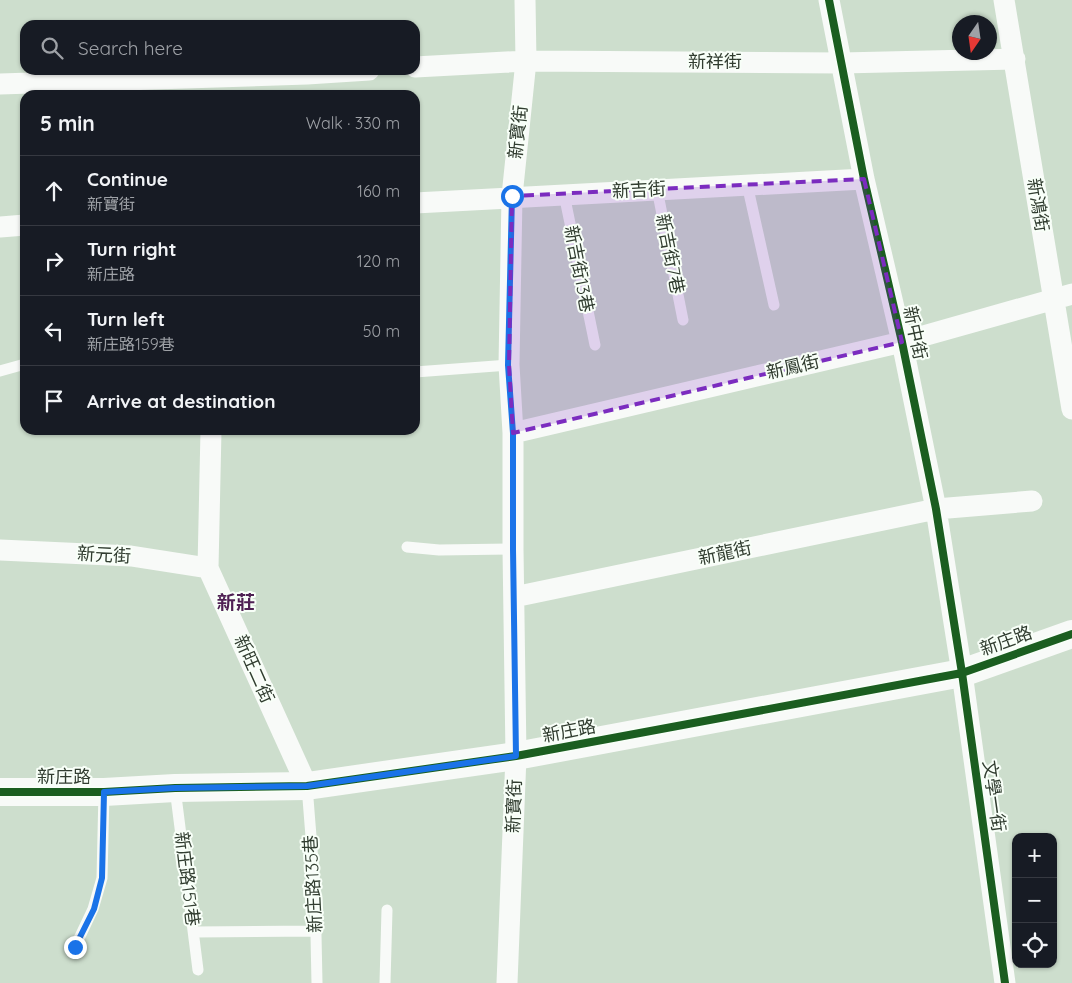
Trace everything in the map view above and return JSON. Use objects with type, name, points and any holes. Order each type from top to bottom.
[{"type":"street","name":"新寶街","points":[[507,983],[516,756],[513,433],[508,365],[512,196],[526,61],[525,0]]},
{"type":"street","name":"新中街","points":[[829,0],[864,179],[902,342],[936,509],[962,673]]},
{"type":"street","name":"新鴻街","points":[[1004,0],[1062,296],[1072,410]]},
{"type":"street","name":"新祥街","points":[[420,67],[526,61],[842,63],[1015,59]]},
{"type":"street","points":[[0,84],[276,75]]},
{"type":"street","name":"新吉街","points":[[420,203],[512,196],[864,179]]},
{"type":"street","points":[[0,227],[20,225]]},
{"type":"street","name":"新鳳街","points":[[513,433],[902,342],[1062,296]]},
{"type":"street","name":"新旺二街","points":[[211,435],[208,568],[307,786]]},
{"type":"street","name":"新龍街","points":[[514,597],[936,509],[1032,501]]},
{"type":"street","name":"新元街","points":[[0,550],[131,556],[208,568]]},
{"type":"street","name":"新庄路","points":[[0,792],[104,792],[175,788],[307,786],[516,756],[962,673],[1072,634]]},
{"type":"street","name":"文學一街","points":[[962,673],[1005,983]]},
{"type":"lane","points":[[746,184],[774,305]]},
{"type":"lane","name":"新吉街7巷","points":[[657,189],[683,320]]},
{"type":"lane","name":"新吉街13巷","points":[[564,194],[595,345]]},
{"type":"lane","points":[[0,371],[20,365]]},
{"type":"lane","points":[[420,372],[508,365]]},
{"type":"lane","points":[[407,547],[439,550],[513,549]]},
{"type":"lane","name":"新庄路135巷","points":[[307,786],[315,887],[318,983]]},
{"type":"lane","name":"新庄路151巷","points":[[175,788],[198,970]]},
{"type":"lane","points":[[75,947],[94,909],[102,878],[104,792]]},
{"type":"lane","points":[[385,983],[387,910]]},
{"type":"lane","points":[[194,932],[316,931]]},
{"type":"highlighted area","points":[[864,179],[902,342],[513,433],[509,365],[512,196]]},
{"type":"cycle path","points":[[829,0],[864,179],[902,342],[936,509],[962,673],[1005,983]]},
{"type":"cycle path","points":[[0,792],[104,792],[175,788],[307,786],[516,756],[962,673],[1072,634]]},
{"type":"district","name":"新莊","points":[[236,602]]},
{"type":"route","points":[[75,947],[94,909],[102,878],[104,792],[175,788],[307,786],[516,756],[513,433],[508,365],[512,196]]}]
